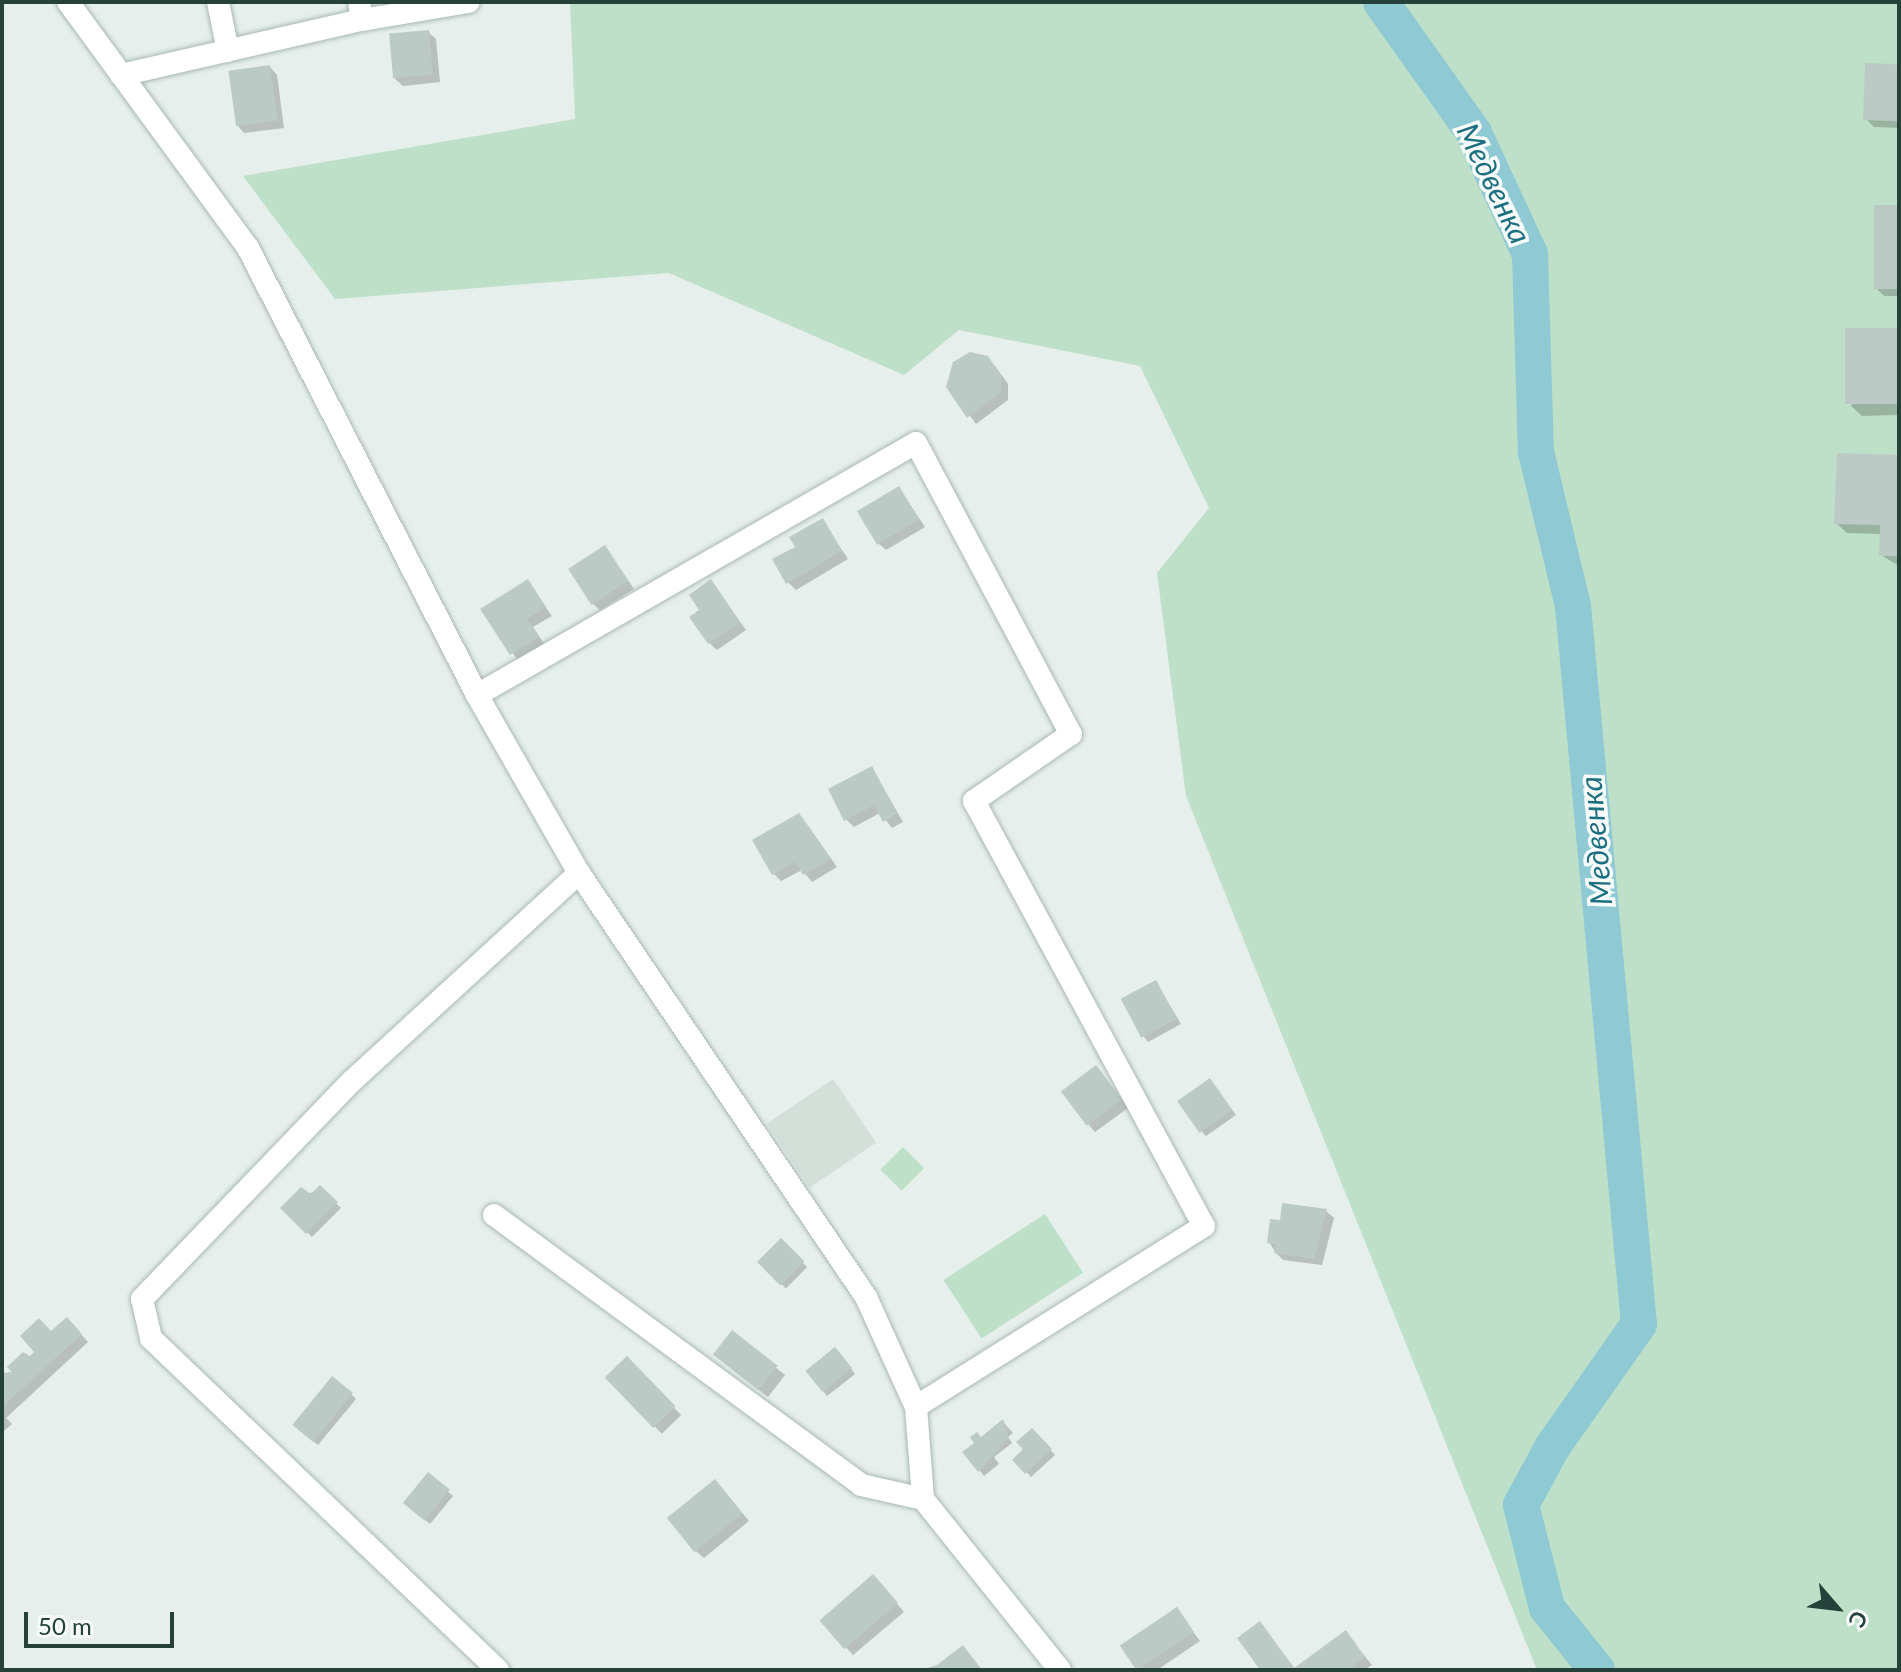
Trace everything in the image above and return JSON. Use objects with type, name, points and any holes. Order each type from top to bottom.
[{"type":"street","points":[[68,2],[248,248],[477,695],[579,873],[866,1297],[916,1407],[923,1499],[1060,1670]]},
{"type":"street","points":[[218,2],[228,51]]},
{"type":"street","points":[[121,75],[228,51],[360,11],[468,2]]},
{"type":"street","points":[[477,695],[916,443],[1071,734],[974,801],[1204,1226],[916,1407]]},
{"type":"street","points":[[498,1670],[151,1338],[142,1299],[352,1081],[579,873]]},
{"type":"street","points":[[494,1215],[861,1485],[923,1499]]},
{"type":"shaded area","points":[[833,1079],[876,1143],[810,1188],[767,1124]]},
{"type":"green space","points":[[570,2],[1899,2],[1899,1670],[1537,1670],[1186,796],[1157,573],[1209,508],[1140,366],[959,330],[904,375],[669,273],[335,299],[243,176],[575,119]]},
{"type":"green space","points":[[903,1147],[924,1168],[902,1191],[880,1170]]},
{"type":"green space","points":[[1045,1214],[1083,1273],[982,1339],[944,1280]]},
{"type":"building","points":[[429,30],[433,75],[393,78],[389,33]]},
{"type":"building","points":[[1865,63],[1899,64],[1897,121],[1863,120]]},
{"type":"building","points":[[270,65],[278,120],[236,126],[228,71]]},
{"type":"building","points":[[1874,205],[1899,205],[1899,289],[1874,289]]},
{"type":"building","points":[[1845,328],[1899,328],[1899,404],[1845,404]]},
{"type":"building","points":[[970,352],[988,356],[1001,375],[1001,392],[967,418],[946,387],[953,362]]},
{"type":"building","points":[[1837,453],[1899,455],[1899,556],[1879,556],[1880,525],[1834,524]]},
{"type":"building","points":[[899,486],[919,519],[877,545],[857,511]]},
{"type":"building","points":[[823,518],[842,551],[786,584],[772,559],[795,547],[789,537]]},
{"type":"building","points":[[605,545],[628,581],[592,605],[568,569]]},
{"type":"building","points":[[528,579],[546,607],[527,619],[539,637],[510,655],[480,609]]},
{"type":"building","points":[[711,579],[740,622],[708,644],[689,617],[699,610],[689,595]]},
{"type":"building","points":[[872,766],[897,814],[883,822],[874,805],[844,821],[828,789]]},
{"type":"building","points":[[799,813],[831,859],[803,875],[795,862],[772,875],[752,840]]},
{"type":"building","points":[[1156,980],[1177,1019],[1141,1038],[1121,999]]},
{"type":"building","points":[[1096,1065],[1122,1099],[1087,1126],[1061,1091]]},
{"type":"building","points":[[1210,1078],[1232,1110],[1200,1133],[1177,1101]]},
{"type":"building","points":[[320,1185],[338,1202],[306,1234],[280,1208],[301,1187],[311,1194]]},
{"type":"building","points":[[1282,1203],[1327,1209],[1314,1259],[1274,1253],[1275,1244],[1267,1243],[1270,1219],[1280,1220]]},
{"type":"building","points":[[781,1238],[804,1261],[780,1285],[757,1262]]},
{"type":"building","points":[[67,1317],[82,1334],[2,1407],[2,1373],[12,1372],[7,1367],[23,1352],[30,1356],[34,1352],[20,1336],[39,1318],[51,1331]]},
{"type":"building","points":[[732,1330],[778,1366],[759,1390],[713,1354]]},
{"type":"building","points":[[835,1347],[852,1368],[822,1392],[805,1371]]},
{"type":"building","points":[[627,1356],[676,1406],[653,1428],[605,1378]]},
{"type":"building","points":[[332,1376],[353,1393],[313,1442],[292,1425]]},
{"type":"building","points":[[1003,1419],[1009,1437],[978,1472],[962,1452],[974,1443],[970,1437],[977,1432],[981,1437]]},
{"type":"building","points":[[1032,1428],[1052,1449],[1025,1474],[1012,1460],[1023,1449],[1016,1442]]},
{"type":"building","points":[[428,1472],[450,1490],[425,1521],[403,1503]]},
{"type":"building","points":[[715,1479],[743,1513],[695,1552],[667,1518]]},
{"type":"building","points":[[873,1574],[898,1603],[844,1649],[819,1621]]},
{"type":"building","points":[[1177,1607],[1194,1632],[1137,1670],[1120,1646]]},
{"type":"building","points":[[1260,1621],[1294,1668],[1346,1630],[1365,1657],[1347,1670],[1260,1670],[1237,1638]]},
{"type":"building","points":[[963,1645],[982,1670],[921,1670],[937,1665]]},
{"type":"waterway","name":"Медвенка","points":[[1381,2],[1474,133],[1530,254],[1536,452],[1573,606],[1639,1324],[1553,1446],[1521,1505],[1547,1608],[1597,1670]]}]
